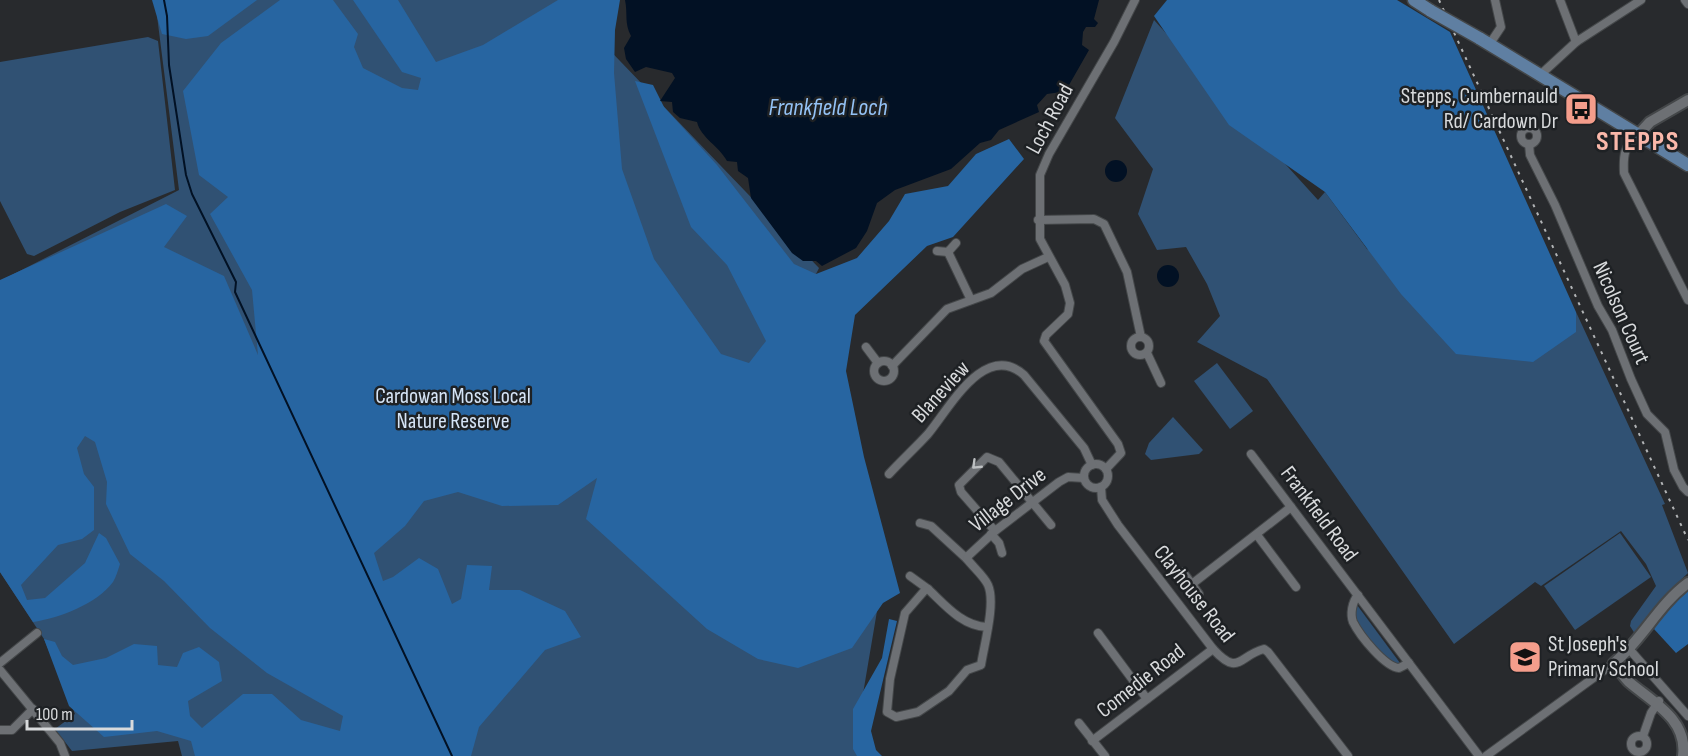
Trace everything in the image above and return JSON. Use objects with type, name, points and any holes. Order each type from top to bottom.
[{"type":"main road","points":[[1414,0],[1688,165]]},
{"type":"street","name":"Loch Road","points":[[1106,469],[1121,453],[1118,444],[1044,341],[1046,335],[1068,314],[1070,303],[1065,285],[1040,239],[1038,220],[1040,176],[1049,154],[1114,42],[1134,0]]},
{"type":"street","points":[[1484,42],[1501,27],[1495,0]]},
{"type":"street","points":[[1560,0],[1576,42]]},
{"type":"street","points":[[1539,76],[1576,42],[1641,0]]},
{"type":"street","points":[[1685,0],[1688,4]]},
{"type":"street","points":[[1688,100],[1650,122],[1629,142],[1623,153],[1624,173],[1688,300]]},
{"type":"street","name":"Nicolson Court","points":[[1529,144],[1530,154],[1555,205],[1598,306],[1612,330],[1631,379],[1647,414],[1665,432],[1674,470],[1688,492]]},
{"type":"street","points":[[1038,220],[1094,219],[1104,224],[1127,272],[1141,337],[1148,342],[1147,353],[1161,383]]},
{"type":"street","points":[[948,252],[956,243]]},
{"type":"street","points":[[937,250],[948,252]]},
{"type":"street","points":[[948,252],[971,300]]},
{"type":"street","points":[[878,363],[874,374],[881,380],[888,380],[892,375],[892,366],[947,309],[991,293],[1022,269],[1048,257]]},
{"type":"street","points":[[1141,337],[1133,341],[1132,349],[1138,355],[1147,353]]},
{"type":"street","points":[[866,346],[878,363]]},
{"type":"street","points":[[878,363],[884,361],[892,366]]},
{"type":"street","name":"Blaneview","points":[[889,474],[929,433],[955,397],[974,378],[986,369],[1003,364],[1014,366],[1024,375],[1083,448],[1092,465]]},
{"type":"street","name":"Frankfield Road","points":[[1251,454],[1479,756]]},
{"type":"street","points":[[1002,553],[993,532],[959,485],[983,459],[992,457],[999,462],[1051,525]]},
{"type":"street","points":[[1092,465],[1106,469],[1108,478],[1101,487],[1089,486],[1084,478],[1086,470],[1092,465]]},
{"type":"street","name":"Village Drive","points":[[928,589],[905,613],[886,708],[890,715],[896,717],[918,712],[949,691],[967,670],[981,665],[990,604],[987,583],[967,559],[993,532],[1064,479],[1084,478]]},
{"type":"street","name":"Clayhouse Road","points":[[1101,487],[1102,500],[1118,525],[1212,649],[1224,661],[1235,664],[1244,662],[1259,650],[1264,649],[1268,652],[1348,756]]},
{"type":"street","points":[[1192,584],[1291,507]]},
{"type":"street","points":[[920,523],[931,526],[967,559]]},
{"type":"street","points":[[1257,535],[1296,587]]},
{"type":"street","points":[[1183,572],[1199,594]]},
{"type":"street","points":[[910,576],[921,581],[960,618],[978,627],[987,627]]},
{"type":"street","points":[[1486,756],[1630,650],[1659,610],[1688,583]]},
{"type":"street","name":"Frankfield Road","points":[[1358,595],[1352,614],[1353,622],[1362,635],[1386,664],[1399,668],[1409,663]]},
{"type":"street","points":[[0,663],[37,633]]},
{"type":"street","points":[[1098,633],[1147,699]]},
{"type":"street","name":"Comedie Road","points":[[1092,741],[1212,649]]},
{"type":"street","points":[[1630,650],[1688,716]]},
{"type":"street","points":[[1614,663],[1627,680],[1659,701],[1676,719],[1686,743],[1683,756]]},
{"type":"street","points":[[0,670],[60,743],[65,756]]},
{"type":"street","points":[[1643,736],[1651,713],[1659,701]]},
{"type":"street","points":[[0,730],[12,730],[33,709]]},
{"type":"street","name":"Comedie Road","points":[[1078,723],[1105,756]]},
{"type":"green space","points":[[152,0],[257,0],[208,36],[186,39],[162,34]]},
{"type":"green space","name":"Cardowan Moss Local Nature Reserve","points":[[155,0],[576,0],[571,10],[819,268],[791,324],[886,558],[855,741],[863,756],[182,756],[178,741],[72,751],[55,729],[75,714],[44,639],[0,572],[0,281],[179,190]]},
{"type":"green space","name":"Cardowan Moss Local Nature Reserve","points":[[280,0],[333,0],[358,34],[354,47],[363,68],[402,88],[418,90],[421,78],[402,72],[353,0],[398,0],[436,62],[483,45],[558,0],[620,0],[615,30],[614,73],[622,169],[654,259],[721,354],[749,363],[766,341],[727,265],[691,227],[635,81],[653,85],[664,107],[717,165],[794,264],[816,274],[857,258],[889,221],[905,194],[948,186],[976,154],[1009,139],[1024,159],[953,237],[927,246],[855,315],[846,371],[864,457],[900,593],[883,603],[852,648],[798,668],[758,659],[707,629],[586,519],[597,478],[558,505],[502,506],[458,492],[424,501],[405,526],[374,553],[383,581],[393,577],[419,558],[438,569],[452,604],[461,599],[467,565],[492,566],[489,590],[520,590],[565,611],[581,637],[545,650],[479,727],[471,756],[195,756],[191,741],[157,731],[104,737],[69,706],[44,639],[55,642],[62,656],[73,665],[106,658],[134,644],[157,646],[158,665],[177,667],[183,653],[199,647],[219,662],[222,681],[188,701],[190,716],[202,728],[243,694],[272,694],[301,720],[340,731],[343,716],[267,673],[210,628],[164,581],[130,554],[106,504],[107,482],[95,442],[85,436],[77,448],[84,474],[94,487],[94,530],[82,539],[58,545],[21,585],[27,600],[45,598],[85,563],[99,533],[106,538],[120,564],[113,582],[97,597],[77,609],[33,622],[0,572],[0,280],[166,204],[187,216],[164,247],[224,276],[258,355],[252,290],[210,214],[228,197],[199,175],[183,91],[221,43]]},
{"type":"green space","points":[[1167,0],[1397,0],[1450,32],[1576,312],[1576,332],[1533,362],[1456,354],[1401,294],[1325,192],[1229,125],[1154,16]]},
{"type":"green space","points":[[1154,20],[1318,200],[1325,192],[1367,249],[1576,332],[1576,312],[1665,504],[1662,505],[1688,573],[1666,594],[1635,634],[1630,626],[1631,621],[1656,586],[1646,564],[1621,531],[1541,586],[1535,582],[1454,644],[1267,379],[1197,342],[1220,316],[1207,284],[1186,247],[1157,250],[1138,214],[1153,169],[1115,118]]},
{"type":"green space","points":[[148,37],[158,41],[175,190],[120,212],[34,256],[27,254],[0,201],[0,62]]},
{"type":"green space","points":[[1217,363],[1253,411],[1230,429],[1194,381]]},
{"type":"green space","points":[[1173,417],[1203,450],[1199,454],[1151,460],[1145,454],[1149,443]]},
{"type":"green space","points":[[1620,533],[1651,577],[1575,630],[1544,586]]},
{"type":"green space","points":[[1688,591],[1688,644],[1676,653],[1654,629],[1667,609]]},
{"type":"green space","points":[[1357,605],[1400,663],[1398,665],[1385,661],[1354,620],[1354,607]]},
{"type":"green space","points":[[889,619],[897,621],[871,731],[876,750],[882,756],[857,756],[853,749],[853,709],[882,658]]},
{"type":"water","name":"Frankfield Loch","points":[[625,0],[1099,0],[1094,19],[1098,23],[1095,27],[1086,27],[1083,32],[1082,45],[1089,50],[1069,85],[1061,92],[1047,94],[1037,105],[1039,112],[999,130],[991,140],[980,143],[951,169],[895,190],[877,203],[867,231],[856,248],[822,266],[816,261],[803,261],[792,253],[751,198],[748,178],[738,171],[737,162],[727,161],[702,133],[697,122],[680,118],[673,112],[672,102],[660,101],[675,78],[672,73],[646,67],[635,72],[626,59],[624,48],[631,36],[627,23]]},
{"type":"water","points":[[1116,160],[1124,163],[1127,171],[1124,179],[1116,182],[1108,179],[1105,171],[1108,163]]},
{"type":"water","points":[[1168,265],[1176,268],[1179,276],[1176,284],[1168,287],[1160,284],[1157,276],[1160,268]]},
{"type":"waterway","points":[[164,0],[169,65],[186,175],[192,194],[236,282],[235,292],[452,756]]},
{"type":"railway","points":[[1439,0],[1688,540]]},
{"type":"place","name":"Stepps, Cumbernauld Rd/ Cardown Dr","points":[[1581,109]]},
{"type":"place","name":"St Joseph's Primary School","points":[[1525,657]]},
{"type":"district","name":"STEPPS","points":[[1638,141]]}]
